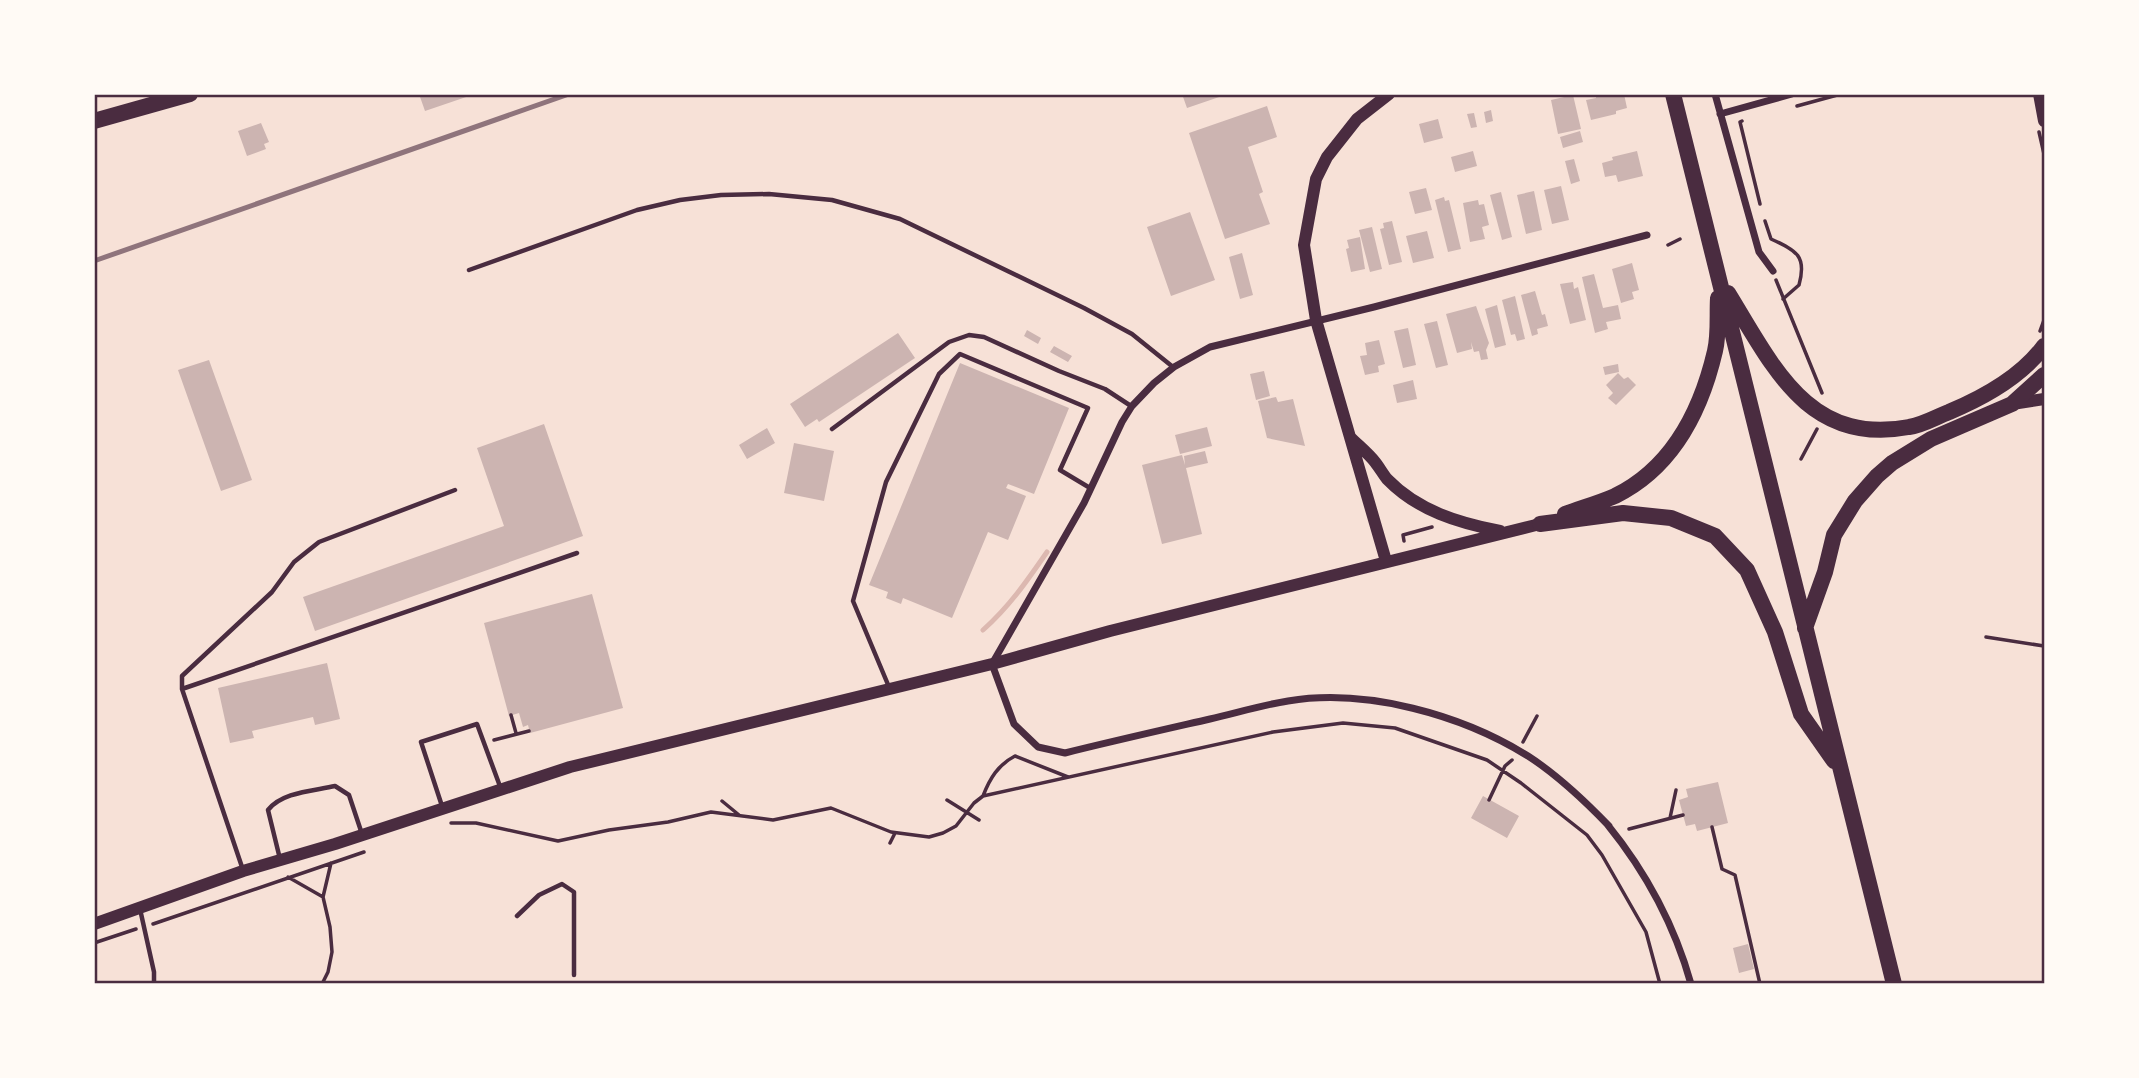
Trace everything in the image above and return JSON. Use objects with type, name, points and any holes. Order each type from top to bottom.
[{"type":"main road","points":[[94,121],[190,94]]},
{"type":"main road","points":[[1674,94],[1894,984]]},
{"type":"main road","points":[[1719,279],[1782,380],[1804,403],[1847,425],[1876,432],[1912,427],[1991,392],[2034,359],[2042,339]]},
{"type":"main road","points":[[1539,524],[1615,496],[1664,461],[1685,429],[1705,384],[1715,349],[1719,279]]},
{"type":"main road","points":[[1805,628],[1825,572],[1834,535],[1855,501],[1877,476],[1892,463],[1931,439],[2012,404],[2045,375]]},
{"type":"main road","points":[[1539,524],[1623,513],[1671,518],[1715,536],[1746,570],[1775,632],[1801,714],[1842,772]]},
{"type":"street","points":[[1385,561],[1316,320],[1304,245],[1316,179],[1341,137],[1357,119],[1389,94]]},
{"type":"street","points":[[1716,94],[1759,252],[1773,271]]},
{"type":"street","points":[[1720,114],[1792,94]]},
{"type":"street","points":[[2039,94],[2045,121]]},
{"type":"street","points":[[992,664],[1053,561],[1122,422],[1132,406],[1174,367],[1210,347],[1374,307],[1647,234]]},
{"type":"street","points":[[2012,404],[2045,400]]},
{"type":"street","points":[[1350,438],[1374,460],[1388,480],[1411,499],[1460,523],[1504,532]]},
{"type":"street","points":[[94,924],[243,871],[570,767],[992,664],[1385,561],[1539,524]]},
{"type":"street","points":[[992,664],[1014,724],[1038,747],[1065,753],[1290,700],[1337,698],[1408,707],[1486,734],[1528,756],[1557,777],[1608,825],[1631,854],[1662,905],[1681,948],[1691,984]]},
{"type":"lane","points":[[470,270],[636,210],[680,201],[721,195],[769,194],[832,200],[900,219],[1084,308],[1132,334],[1174,367]]},
{"type":"lane","points":[[832,429],[931,354],[949,342],[969,335],[984,337],[1105,389],[1132,406]]},
{"type":"lane","points":[[889,688],[853,601],[886,482],[939,374],[960,354],[1088,408],[1060,470],[1091,489]]},
{"type":"lane","points":[[243,871],[182,689],[181,676],[272,592],[294,562],[319,542],[455,490]]},
{"type":"lane","points":[[182,689],[578,553]]},
{"type":"lane","points":[[442,809],[421,742],[477,724],[501,789]]},
{"type":"lane","points":[[280,860],[268,810],[282,798],[335,786],[349,795],[362,835]]},
{"type":"lane","points":[[517,916],[539,895],[562,884],[574,892],[575,975]]},
{"type":"lane","points":[[139,908],[155,972],[154,984]]},
{"type":"path","points":[[1740,121],[1760,206]]},
{"type":"path","points":[[1763,218],[1772,239],[1796,252],[1802,263],[1799,285],[1783,299]]},
{"type":"path","points":[[1668,245],[1680,239]]},
{"type":"path","points":[[1773,271],[1822,394]]},
{"type":"path","points":[[2042,339],[2045,320]]},
{"type":"path","points":[[1801,459],[1820,424]]},
{"type":"path","points":[[1404,541],[1403,535],[1434,527]]},
{"type":"path","points":[[1986,637],[2045,646]]},
{"type":"path","points":[[511,715],[516,734]]},
{"type":"path","points":[[983,796],[1273,732],[1343,723],[1395,728],[1487,760],[1587,835],[1602,855],[1646,932],[1660,984]]},
{"type":"path","points":[[484,743],[529,731]]},
{"type":"path","points":[[440,827],[453,822],[476,823],[558,841],[711,812],[773,820],[831,808],[895,833],[929,838],[956,826],[983,796],[993,774],[1004,762],[1015,756],[1070,778]]},
{"type":"path","points":[[1670,818],[1676,790]]},
{"type":"path","points":[[947,800],[979,820]]},
{"type":"path","points":[[722,801],[742,817]]},
{"type":"path","points":[[1629,829],[1683,815]]},
{"type":"path","points":[[1712,827],[1722,869],[1735,875],[1760,984]]},
{"type":"path","points":[[890,843],[895,833]]},
{"type":"path","points":[[94,943],[368,851]]},
{"type":"path","points":[[322,984],[328,972],[332,952],[323,897],[331,863]]},
{"type":"path","points":[[288,877],[323,897]]},
{"type":"building","points":[[419,94],[472,94],[472,95],[425,111]]},
{"type":"building","points":[[1182,94],[1224,94],[1225,95],[1187,108]]},
{"type":"building","points":[[1596,94],[1624,94],[1627,108],[1616,111],[1616,114],[1591,120],[1586,100],[1596,98]]},
{"type":"building","points":[[1573,95],[1581,129],[1558,134],[1551,100]]},
{"type":"building","points":[[1267,106],[1277,137],[1248,147],[1263,192],[1259,194],[1270,224],[1225,239],[1189,133]]},
{"type":"building","points":[[1491,110],[1493,121],[1486,123],[1484,112]]},
{"type":"building","points":[[1474,113],[1477,127],[1471,128],[1467,114]]},
{"type":"building","points":[[1438,119],[1443,138],[1424,143],[1419,124]]},
{"type":"building","points":[[261,123],[269,142],[264,144],[266,149],[247,156],[238,131]]},
{"type":"building","points":[[1580,131],[1583,142],[1563,148],[1560,137]]},
{"type":"building","points":[[1473,151],[1477,166],[1455,172],[1451,157]]},
{"type":"building","points":[[1637,151],[1643,176],[1618,182],[1616,175],[1605,177],[1602,163],[1613,160],[1612,157]]},
{"type":"building","points":[[1574,159],[1580,181],[1571,184],[1565,161]]},
{"type":"building","points":[[1561,186],[1569,220],[1552,224],[1544,190]]},
{"type":"building","points":[[1426,188],[1432,210],[1415,214],[1409,192]]},
{"type":"building","points":[[1534,191],[1542,230],[1526,234],[1517,195]]},
{"type":"building","points":[[1501,192],[1512,237],[1502,240],[1490,195]]},
{"type":"building","points":[[1444,197],[1445,201],[1449,200],[1461,249],[1448,252],[1435,200]]},
{"type":"building","points":[[1478,200],[1479,205],[1484,204],[1489,225],[1482,227],[1485,239],[1470,242],[1463,203]]},
{"type":"building","points":[[1190,212],[1215,280],[1171,296],[1147,227]]},
{"type":"building","points":[[1392,221],[1402,262],[1389,265],[1380,229],[1384,228],[1383,223]]},
{"type":"building","points":[[1372,227],[1382,269],[1370,272],[1359,230]]},
{"type":"building","points":[[1427,231],[1434,258],[1413,263],[1406,236]]},
{"type":"building","points":[[1360,237],[1365,269],[1351,272],[1346,249],[1349,248],[1347,240]]},
{"type":"building","points":[[1242,253],[1253,295],[1240,299],[1229,257]]},
{"type":"building","points":[[1632,263],[1639,290],[1632,292],[1634,299],[1621,303],[1612,269]]},
{"type":"building","points":[[1594,274],[1603,308],[1618,305],[1621,319],[1606,322],[1608,329],[1595,333],[1582,277]]},
{"type":"building","points":[[1573,282],[1574,289],[1578,287],[1586,320],[1570,324],[1560,284]]},
{"type":"building","points":[[1535,291],[1548,326],[1537,329],[1538,334],[1532,336],[1521,295]]},
{"type":"building","points":[[1515,296],[1525,339],[1517,341],[1515,334],[1511,335],[1502,300]]},
{"type":"building","points":[[1497,305],[1506,345],[1495,348],[1485,309]]},
{"type":"building","points":[[1476,306],[1489,343],[1486,350],[1488,359],[1481,360],[1479,351],[1474,352],[1471,342],[1472,349],[1457,353],[1446,314]]},
{"type":"building","points":[[1437,321],[1448,365],[1436,368],[1424,324]]},
{"type":"building","points":[[1408,328],[1416,365],[1403,368],[1394,331]]},
{"type":"building","points":[[1027,330],[1041,338],[1038,344],[1024,336]]},
{"type":"building","points":[[898,333],[915,358],[819,422],[817,419],[805,427],[790,404]]},
{"type":"building","points":[[1379,340],[1385,364],[1378,366],[1379,372],[1365,375],[1360,356],[1367,355],[1365,343]]},
{"type":"building","points":[[1054,346],[1072,356],[1068,362],[1050,352]]},
{"type":"building","points":[[209,360],[252,480],[221,491],[178,370]]},
{"type":"building","points":[[960,363],[1069,408],[1034,494],[1008,484],[1006,488],[1026,496],[1008,540],[988,532],[952,618],[903,598],[901,604],[886,598],[888,592],[869,585]]},
{"type":"building","points":[[1618,364],[1619,372],[1605,375],[1603,367]]},
{"type":"building","points":[[1264,371],[1270,396],[1256,400],[1250,374]]},
{"type":"building","points":[[1618,373],[1624,379],[1628,377],[1636,385],[1616,405],[1608,398],[1613,393],[1606,385]]},
{"type":"building","points":[[1413,380],[1417,399],[1397,403],[1393,385]]},
{"type":"building","points":[[1276,397],[1278,402],[1293,399],[1305,446],[1267,438],[1258,401]]},
{"type":"building","points":[[544,424],[583,536],[315,631],[303,597],[504,526],[477,448]]},
{"type":"building","points":[[1207,427],[1212,446],[1180,454],[1175,435]]},
{"type":"building","points":[[767,428],[775,443],[747,459],[739,445]]},
{"type":"building","points":[[794,443],[834,451],[824,501],[784,493]]},
{"type":"building","points":[[1205,451],[1208,463],[1186,468],[1202,534],[1162,544],[1142,465],[1182,455],[1185,465],[1184,456]]},
{"type":"building","points":[[592,594],[623,708],[530,733],[528,725],[523,727],[519,713],[509,716],[484,623]]},
{"type":"building","points":[[327,663],[340,719],[315,725],[313,717],[252,731],[254,738],[230,743],[218,688]]},
{"type":"building","points":[[1718,782],[1728,823],[1697,831],[1695,824],[1686,826],[1679,800],[1688,797],[1686,789]]},
{"type":"building","points":[[1483,796],[1519,816],[1507,838],[1471,818]]},
{"type":"building","points":[[1748,944],[1754,969],[1739,973],[1733,948]]},
{"type":"waterway","points":[[983,630],[1009,603],[1047,552]]},
{"type":"railway","points":[[94,261],[569,94]]}]
